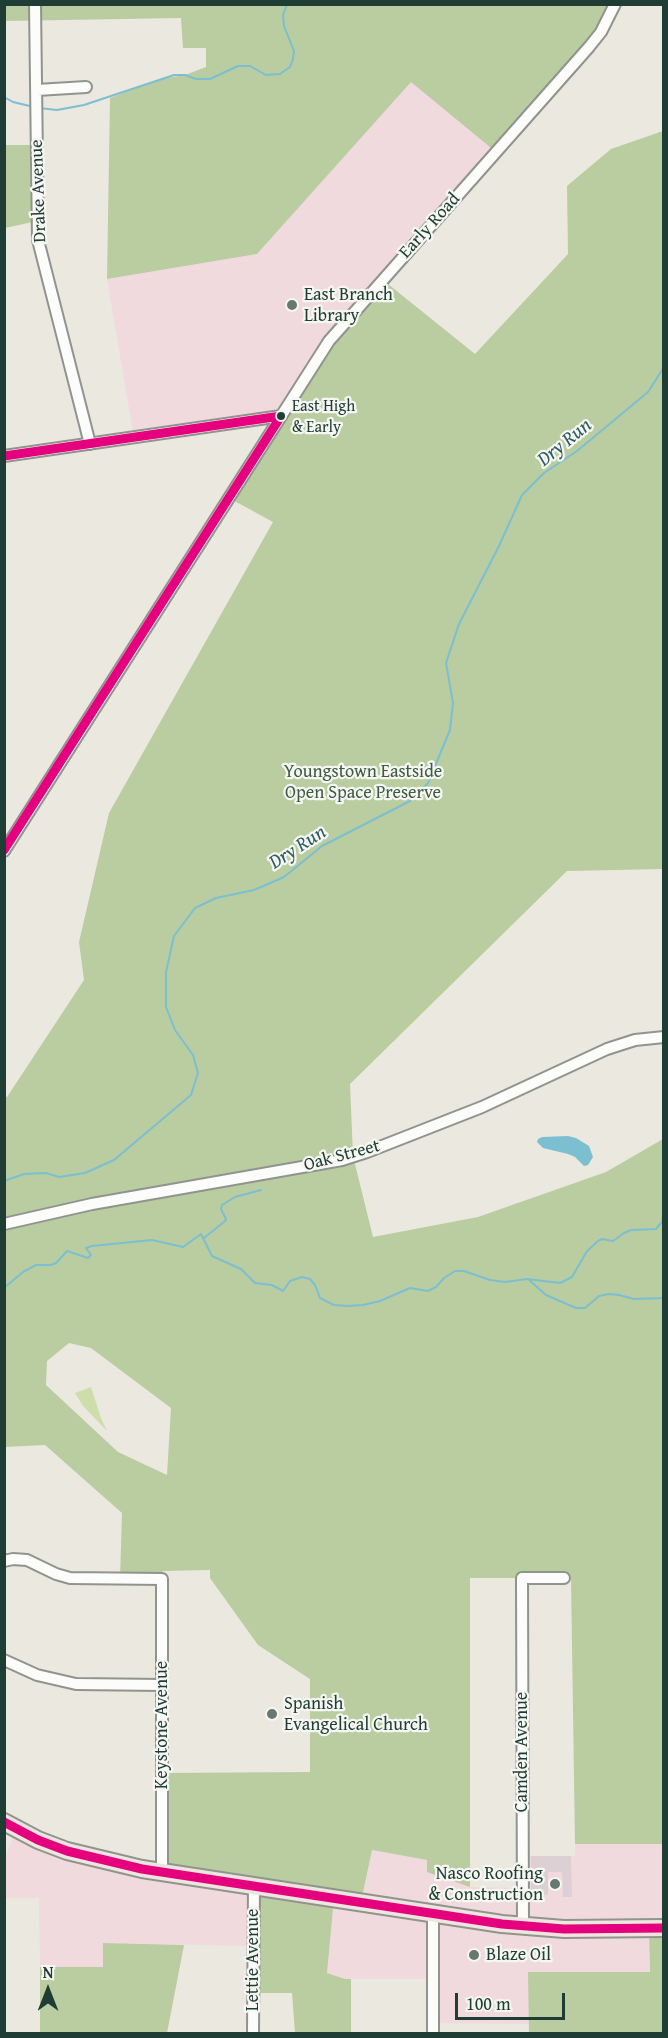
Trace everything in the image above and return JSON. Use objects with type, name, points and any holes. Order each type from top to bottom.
[{"type":"highway","points":[[4,1822],[38,1840],[67,1851],[142,1869],[523,1926],[561,1929],[663,1928]]},
{"type":"street","name":"Drake Avenue","points":[[35,4],[38,240],[90,444]]},
{"type":"street","name":"Early Road","points":[[4,851],[337,332],[589,48],[601,32],[615,4]]},
{"type":"street","points":[[37,93],[86,87]]},
{"type":"street","points":[[4,456],[281,416]]},
{"type":"street","name":"Oak Street","points":[[4,1224],[104,1202],[342,1160],[482,1107],[607,1049],[635,1040],[663,1037]]},
{"type":"street","name":"Keystone Avenue","points":[[4,1561],[27,1560],[70,1578],[162,1579],[162,1871]]},
{"type":"street","name":"Camden Avenue","points":[[523,1926],[522,1578],[564,1578]]},
{"type":"street","points":[[4,1660],[37,1674],[76,1684],[162,1685]]},
{"type":"street","name":"Lettie Avenue","points":[[253,2034],[254,1886]]},
{"type":"street","points":[[433,1913],[433,2034]]},
{"type":"shaded area","points":[[411,81],[496,152],[337,332],[281,416],[134,438],[107,279],[257,254]]},
{"type":"shaded area","points":[[16,1829],[38,1840],[254,1886],[253,1946],[103,1943],[103,1967],[40,1967],[39,1898],[5,1898],[4,1861]]},
{"type":"shaded area","points":[[575,1844],[663,1844],[663,1928],[649,1929],[650,1972],[529,1972],[529,2024],[433,2023],[433,1979],[345,1979],[327,1973],[334,1898],[361,1902],[372,1850],[427,1860],[470,1887],[522,1888],[523,1856],[575,1856]]},
{"type":"shaded area","points":[[531,1856],[571,1856],[572,1897],[563,1897],[562,1872],[548,1872],[548,1895],[531,1894]]},
{"type":"green space","points":[[4,5],[615,5],[601,32],[496,152],[411,82],[257,254],[107,279],[110,98],[160,79],[185,75],[206,67],[206,48],[183,48],[181,18],[5,21]]},
{"type":"green space","name":"Youngstown Eastside Open Space Preserve","points":[[663,131],[663,869],[567,871],[350,1084],[353,1156],[373,1237],[478,1217],[606,1172],[663,1139],[663,1844],[575,1844],[571,1578],[470,1578],[470,1887],[427,1872],[427,1860],[372,1850],[361,1902],[334,1898],[327,1973],[351,1979],[351,2033],[295,2033],[292,1993],[253,1993],[254,1886],[162,1871],[163,1773],[310,1772],[310,1679],[258,1645],[210,1578],[210,1570],[163,1571],[162,1579],[120,1579],[122,1513],[45,1445],[5,1447],[4,1096],[7,1097],[84,980],[79,942],[109,813],[273,522],[229,498],[319,357],[383,280],[475,354],[568,254],[567,186],[611,149]],"holes":[[[69,1343],[91,1348],[171,1408],[167,1475],[118,1452],[46,1385],[47,1361]]]},
{"type":"green space","points":[[4,145],[37,145],[37,221],[5,228]]},
{"type":"green space","points":[[91,1387],[107,1431],[83,1406],[75,1393]]},
{"type":"green space","points":[[649,1928],[663,1928],[663,2033],[529,2033],[528,1972],[650,1972]]},
{"type":"green space","points":[[103,1943],[184,1945],[167,2033],[40,2033],[40,1967],[103,1967]]},
{"type":"water","points":[[568,1136],[589,1146],[593,1157],[588,1165],[584,1166],[568,1154],[543,1148],[537,1142],[542,1137]]},
{"type":"waterway","points":[[39,108],[57,110],[84,105],[174,75],[210,79],[238,66],[250,66],[266,75],[280,74],[290,67],[294,51],[284,26],[283,15],[287,4]]},
{"type":"waterway","points":[[4,97],[13,102],[34,107]]},
{"type":"waterway","name":"Dry Run","points":[[4,1181],[24,1174],[46,1173],[59,1177],[85,1173],[114,1160],[191,1095],[198,1073],[193,1055],[175,1030],[166,1007],[166,972],[174,936],[195,908],[216,898],[254,890],[284,877],[322,846],[410,801],[428,783],[450,730],[453,703],[446,663],[459,624],[522,495],[544,473],[577,451],[648,392],[664,367]]},
{"type":"waterway","points":[[204,1238],[225,1221],[222,1205],[235,1197],[261,1190]]},
{"type":"waterway","points":[[4,1288],[23,1272],[36,1265],[56,1263],[67,1251],[88,1258],[91,1255],[86,1248],[92,1246],[152,1240],[183,1247],[201,1234],[212,1256],[241,1269],[255,1283],[272,1285],[283,1291],[290,1281],[302,1277],[310,1279],[320,1298],[334,1305],[363,1305],[380,1301],[410,1288],[428,1291],[455,1271],[464,1271],[490,1280],[505,1282],[527,1279],[560,1283],[572,1277],[587,1251],[598,1241],[602,1239],[613,1241],[631,1230],[656,1229],[662,1222],[664,1210]]},
{"type":"waterway","points":[[528,1279],[546,1295],[576,1308],[585,1308],[599,1296],[609,1294],[634,1299],[664,1298]]},
{"type":"transit line","points":[[4,456],[281,416]]},
{"type":"transit line","points":[[4,850],[281,416]]},
{"type":"transit line","points":[[4,1822],[38,1840],[67,1851],[142,1869],[502,1924],[564,1929],[664,1928]]},
{"type":"place","name":"East Branch Library","points":[[292,305]]},
{"type":"place","name":"East High & Early","points":[[281,416]]},
{"type":"place","name":"Spanish Evangelical Church","points":[[272,1714]]},
{"type":"place","name":"Nasco Roofing & Construction","points":[[555,1884]]},
{"type":"place","name":"Blaze Oil","points":[[474,1955]]}]
